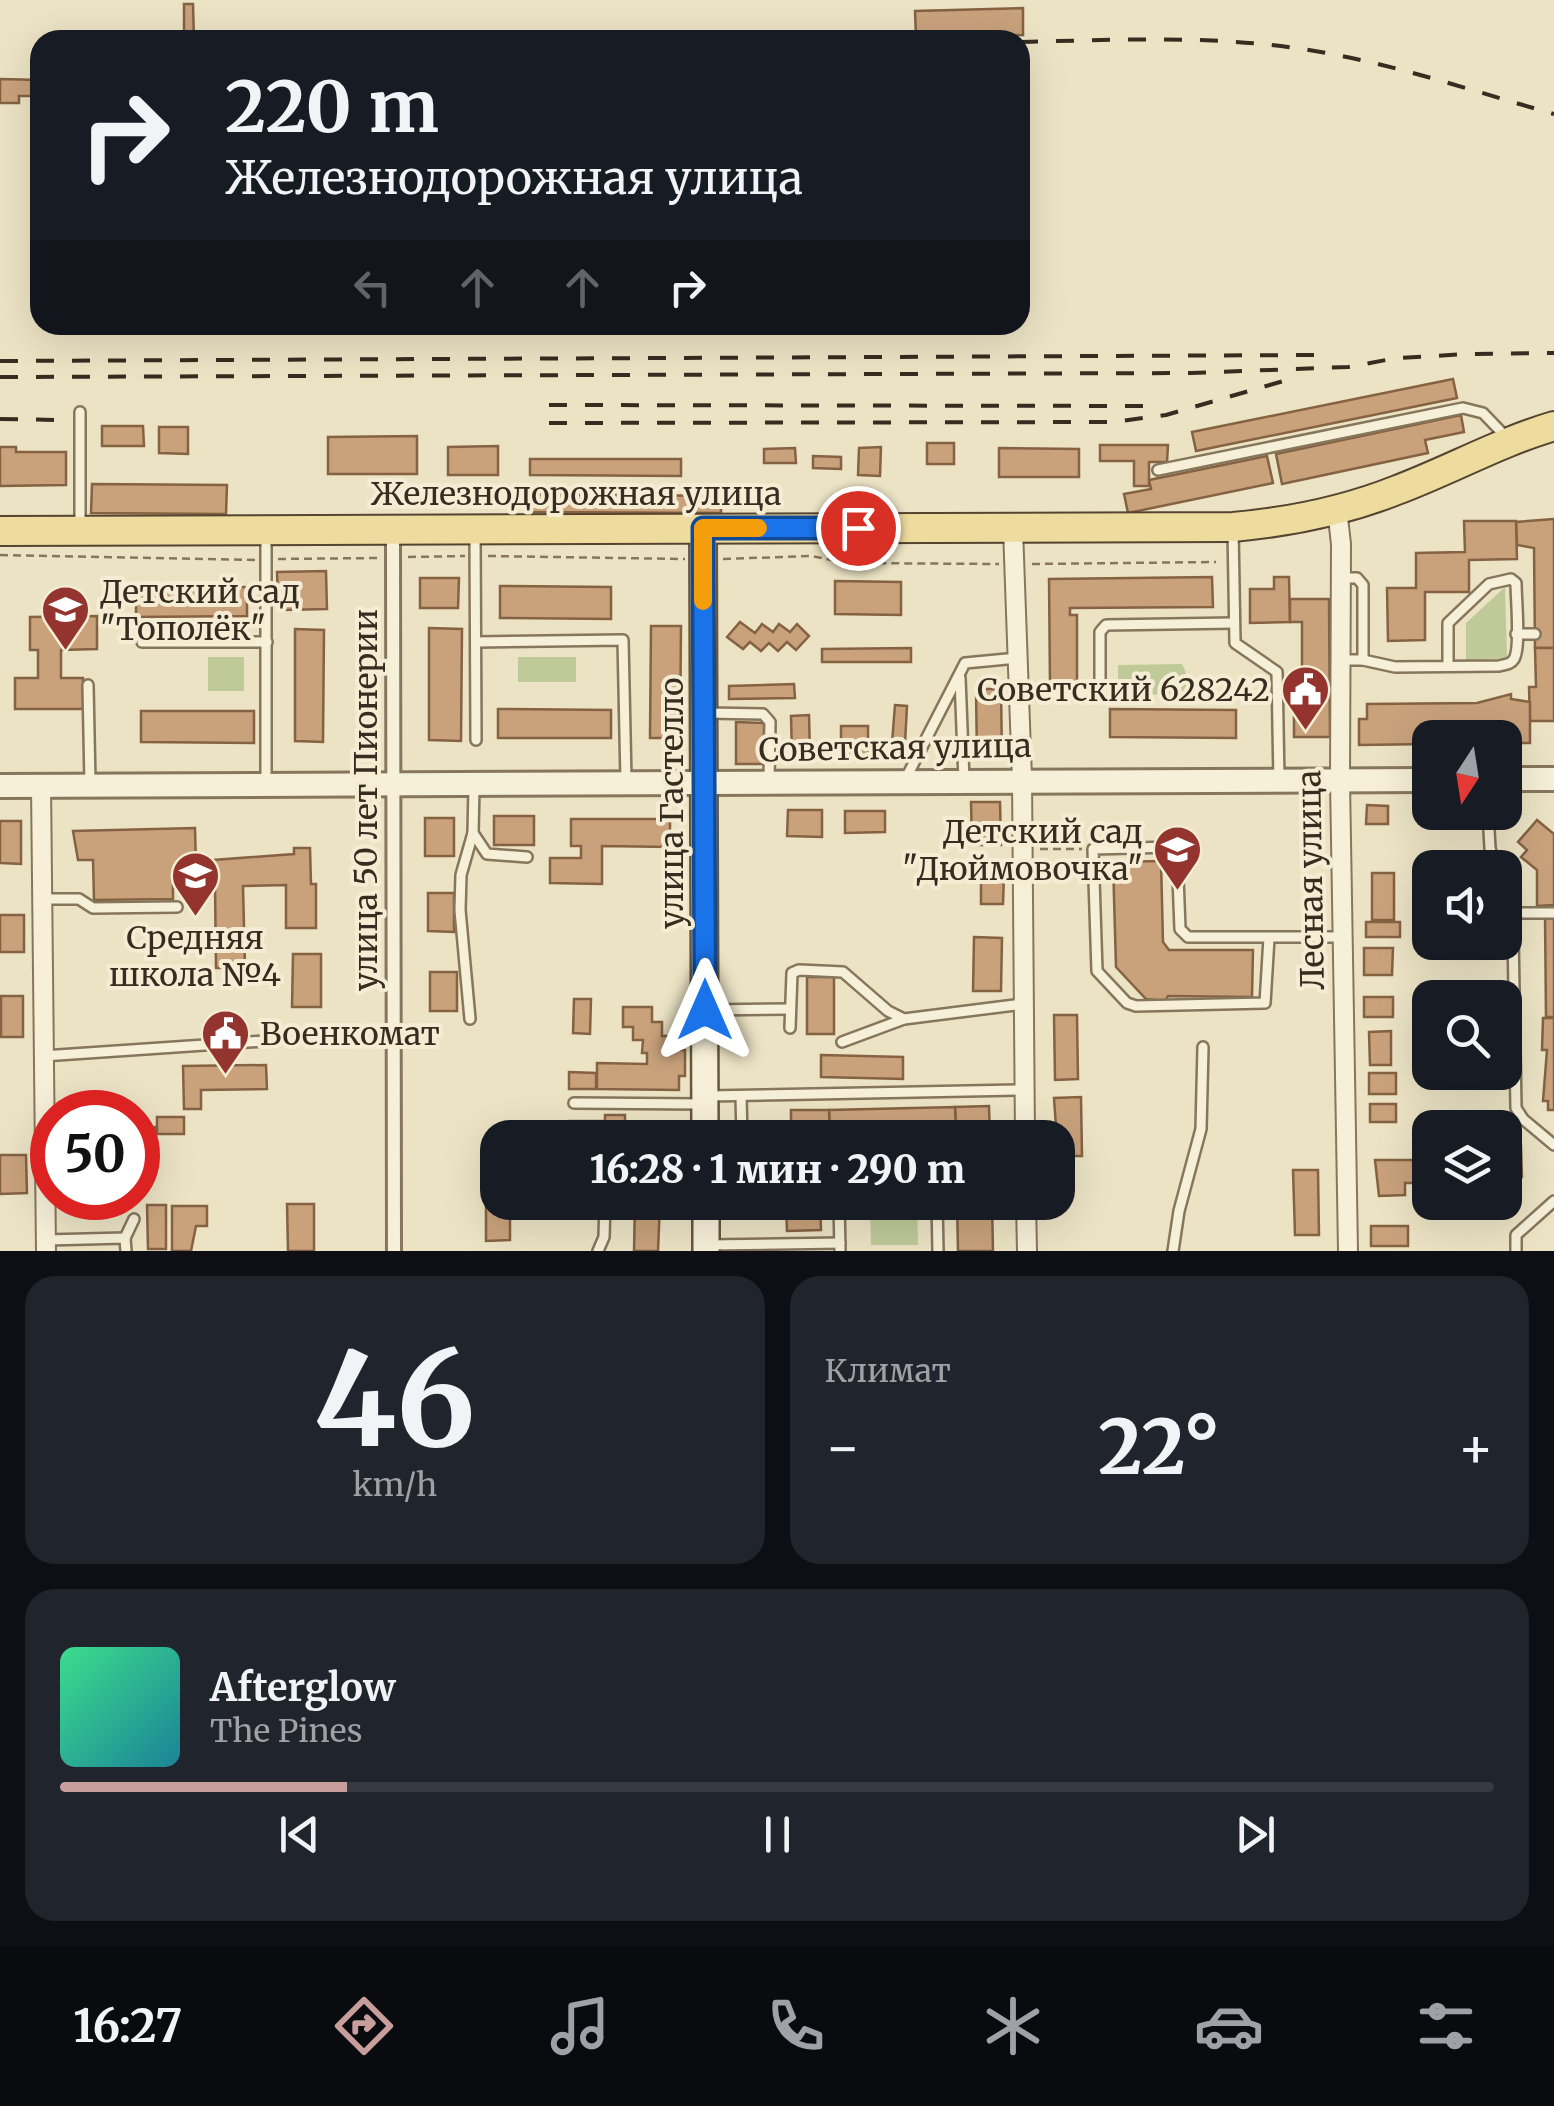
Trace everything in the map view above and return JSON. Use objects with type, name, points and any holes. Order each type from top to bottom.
[{"type":"main road","name":"Железнодорожная улица","points":[[0,531],[266,530],[392,543],[475,543],[703,528],[1232,526],[1279,522],[1337,510],[1398,490],[1554,426]]},
{"type":"main road","name":"улица Гастелло","points":[[703,528],[705,1120]]},
{"type":"main road","points":[[706,1220],[706,1248]]},
{"type":"street","name":"Лесная улица","points":[[1337,510],[1342,578],[1340,780],[1348,1251]]},
{"type":"street","points":[[1013,529],[1022,780],[1025,1120]]},
{"type":"street","name":"улица 50 лет Пионерии","points":[[392,543],[394,1251]]},
{"type":"street","points":[[1522,779],[1554,779]]},
{"type":"street","name":"Советская улица","points":[[0,786],[1412,780]]},
{"type":"street","points":[[41,785],[46,1246]]},
{"type":"street","points":[[1026,1220],[1027,1251]]},
{"type":"lane","points":[[1158,470],[1447,410],[1474,409],[1510,442]]},
{"type":"lane","points":[[80,412],[80,532]]},
{"type":"lane","points":[[1232,526],[1235,643],[1277,672],[1279,780]]},
{"type":"lane","points":[[266,530],[266,784]]},
{"type":"lane","points":[[475,543],[476,740]]},
{"type":"lane","points":[[1342,578],[1356,578],[1363,585],[1363,660]]},
{"type":"lane","points":[[1341,660],[1395,667],[1448,666],[1510,664],[1516,656],[1516,583],[1511,579],[1495,580],[1448,623],[1448,666]]},
{"type":"lane","points":[[1020,695],[1096,691],[1100,684],[1100,632],[1106,625],[1234,623]]},
{"type":"lane","points":[[1516,634],[1535,634]]},
{"type":"lane","points":[[476,642],[624,640],[626,783]]},
{"type":"lane","points":[[142,642],[266,642]]},
{"type":"lane","points":[[964,780],[960,669],[969,660],[1018,658]]},
{"type":"lane","points":[[905,780],[960,674]]},
{"type":"lane","points":[[88,686],[90,785]]},
{"type":"lane","points":[[704,713],[767,716],[769,782]]},
{"type":"lane","points":[[470,1020],[460,910],[461,875],[473,833],[474,784]]},
{"type":"lane","points":[[473,833],[487,854],[527,857]]},
{"type":"lane","points":[[1269,938],[1265,1003],[1259,1006],[1127,1003],[1097,971],[1094,849],[1172,847],[1180,857],[1183,935],[1342,937]]},
{"type":"lane","points":[[42,899],[79,899],[93,908],[177,907]]},
{"type":"lane","points":[[1522,913],[1554,913]]},
{"type":"lane","points":[[1511,960],[1516,1108],[1554,1145]]},
{"type":"lane","points":[[790,1028],[792,973],[798,970],[843,972],[888,1011],[904,1018]]},
{"type":"lane","points":[[842,1042],[904,1018],[1022,1004]]},
{"type":"lane","points":[[705,1010],[790,1008]]},
{"type":"lane","points":[[43,1056],[264,1041]]},
{"type":"lane","points":[[1173,1251],[1179,1211],[1199,1140],[1203,1048]]},
{"type":"lane","points":[[574,1102],[1024,1090]]},
{"type":"lane","points":[[742,1096],[742,1120]]},
{"type":"lane","points":[[1516,1251],[1516,1235],[1554,1202]]},
{"type":"lane","points":[[126,1251],[125,1238],[134,1220]]},
{"type":"lane","points":[[598,1251],[604,1237],[604,1220]]},
{"type":"lane","points":[[706,1248],[840,1247],[839,1220]]},
{"type":"lane","points":[[937,1220],[938,1251]]},
{"type":"lane","points":[[46,1246],[125,1238]]},
{"type":"path","points":[[0,555],[266,560],[392,543],[475,543],[703,559],[811,556],[847,563],[1216,562]]},
{"type":"path","points":[[1039,848],[1094,849]]},
{"type":"green space","points":[[1505,587],[1507,658],[1466,661],[1466,623]]},
{"type":"green space","points":[[208,657],[244,657],[244,691],[208,691]]},
{"type":"green space","points":[[518,657],[576,657],[576,682],[518,682]]},
{"type":"green space","points":[[1182,664],[1187,679],[1183,694],[1118,695],[1118,665]]},
{"type":"green space","points":[[870,1220],[917,1220],[918,1245],[871,1245]]},
{"type":"building","points":[[184,4],[193,4],[194,30],[184,30]]},
{"type":"building","points":[[1023,8],[1023,30],[916,30],[915,11]]},
{"type":"building","points":[[0,79],[30,80],[30,96],[19,96],[19,103],[0,103]]},
{"type":"building","points":[[1453,379],[1457,398],[1196,451],[1192,432]]},
{"type":"building","points":[[1461,415],[1464,432],[1425,440],[1428,453],[1282,484],[1276,454]]},
{"type":"building","points":[[102,426],[143,426],[144,446],[102,446]]},
{"type":"building","points":[[159,427],[188,427],[188,454],[159,453]]},
{"type":"building","points":[[417,436],[417,474],[328,474],[328,437]]},
{"type":"building","points":[[927,443],[954,443],[954,464],[927,464]]},
{"type":"building","points":[[1100,445],[1168,445],[1167,462],[1149,462],[1149,486],[1134,486],[1134,461],[1100,461]]},
{"type":"building","points":[[498,446],[498,475],[448,475],[448,447]]},
{"type":"building","points":[[0,447],[16,447],[16,452],[66,452],[66,485],[0,486]]},
{"type":"building","points":[[881,447],[880,476],[858,475],[859,448]]},
{"type":"building","points":[[795,448],[796,463],[764,463],[764,449]]},
{"type":"building","points":[[999,448],[1079,449],[1079,477],[999,477]]},
{"type":"building","points":[[813,456],[841,457],[841,469],[813,468]]},
{"type":"building","points":[[1267,456],[1273,483],[1128,513],[1124,494],[1151,489],[1149,480]]},
{"type":"building","points":[[530,459],[681,459],[681,476],[530,475]]},
{"type":"building","points":[[92,484],[227,485],[226,514],[91,513]]},
{"type":"building","points":[[530,494],[721,496],[721,513],[531,512]]},
{"type":"building","points":[[1554,519],[1554,648],[1535,648],[1534,548],[1517,545],[1516,522]]},
{"type":"building","points":[[1464,521],[1516,521],[1517,559],[1469,560],[1469,592],[1425,592],[1425,640],[1388,641],[1387,588],[1416,588],[1416,553],[1465,552]]},
{"type":"building","points":[[326,571],[327,609],[283,610],[283,602],[278,602],[277,572]]},
{"type":"building","points":[[1212,577],[1213,607],[1070,608],[1070,615],[1077,615],[1077,685],[1050,685],[1049,579]]},
{"type":"building","points":[[1274,577],[1289,577],[1290,622],[1250,623],[1250,589],[1274,589]]},
{"type":"building","points":[[420,578],[459,578],[458,608],[420,608]]},
{"type":"building","points":[[835,581],[901,582],[901,615],[835,614]]},
{"type":"building","points":[[500,586],[611,587],[611,619],[500,618]]},
{"type":"building","points":[[247,587],[247,616],[136,617],[136,589]]},
{"type":"building","points":[[1290,599],[1329,599],[1330,737],[1294,737],[1294,708],[1302,708],[1302,622],[1290,622]]},
{"type":"building","points":[[97,616],[97,649],[61,650],[61,678],[83,678],[83,709],[15,709],[15,678],[38,678],[38,650],[30,650],[30,617]]},
{"type":"building","points":[[740,622],[755,633],[762,624],[773,632],[779,624],[790,632],[797,624],[809,636],[796,650],[787,642],[778,651],[769,643],[761,651],[750,642],[743,649],[727,637]]},
{"type":"building","points":[[651,626],[681,626],[680,738],[650,738]]},
{"type":"building","points":[[429,628],[462,629],[461,741],[429,740]]},
{"type":"building","points":[[295,629],[324,630],[323,742],[295,741]]},
{"type":"building","points":[[911,648],[911,662],[822,662],[822,649]]},
{"type":"building","points":[[1535,648],[1554,648],[1554,721],[1530,721],[1529,687],[1536,687]]},
{"type":"building","points":[[794,684],[795,698],[729,699],[729,686]]},
{"type":"building","points":[[976,689],[1001,689],[1002,759],[977,760]]},
{"type":"building","points":[[1511,694],[1511,699],[1530,702],[1530,743],[1522,743],[1522,720],[1412,720],[1412,744],[1359,745],[1359,719],[1367,719],[1367,704],[1477,703]]},
{"type":"building","points":[[895,705],[907,706],[905,743],[892,743]]},
{"type":"building","points":[[498,709],[611,710],[611,738],[498,738]]},
{"type":"building","points":[[1110,709],[1236,710],[1236,738],[1110,737]]},
{"type":"building","points":[[141,711],[254,711],[254,743],[141,742]]},
{"type":"building","points":[[809,715],[810,754],[792,754],[791,716]]},
{"type":"building","points":[[736,722],[764,723],[764,764],[736,764]]},
{"type":"building","points":[[841,726],[868,726],[868,758],[841,758]]},
{"type":"building","points":[[971,802],[1000,802],[1001,845],[972,845]]},
{"type":"building","points":[[1367,805],[1388,806],[1388,824],[1366,824]]},
{"type":"building","points":[[788,810],[822,810],[822,837],[787,836]]},
{"type":"building","points":[[845,811],[885,811],[885,832],[845,833]]},
{"type":"building","points":[[494,816],[534,816],[534,845],[494,845]]},
{"type":"building","points":[[425,818],[454,818],[454,856],[425,856]]},
{"type":"building","points":[[571,819],[670,819],[670,847],[602,846],[602,884],[550,883],[550,858],[581,858],[581,846],[571,846]]},
{"type":"building","points":[[1537,820],[1554,834],[1554,905],[1537,906],[1537,870],[1522,858],[1527,850],[1518,842]]},
{"type":"building","points":[[0,821],[21,821],[21,864],[0,863]]},
{"type":"building","points":[[195,828],[196,867],[215,867],[214,860],[294,854],[294,848],[310,848],[311,884],[316,884],[316,928],[286,928],[286,885],[243,886],[245,968],[216,968],[215,884],[173,885],[173,899],[94,900],[93,860],[78,860],[73,831]]},
{"type":"building","points":[[1161,861],[1163,942],[1169,950],[1253,950],[1252,997],[1146,999],[1116,967],[1113,862]]},
{"type":"building","points":[[1372,873],[1394,873],[1394,920],[1372,920]]},
{"type":"building","points":[[981,875],[1004,875],[1003,904],[981,904]]},
{"type":"building","points":[[428,893],[454,893],[454,932],[428,931]]},
{"type":"building","points":[[0,915],[24,915],[24,952],[0,952]]},
{"type":"building","points":[[1545,916],[1554,916],[1554,1017],[1546,1017]]},
{"type":"building","points":[[1366,922],[1400,922],[1400,937],[1366,937]]},
{"type":"building","points":[[974,937],[1002,938],[1001,991],[973,991]]},
{"type":"building","points":[[1364,948],[1393,948],[1392,975],[1364,975]]},
{"type":"building","points":[[293,954],[321,954],[321,1007],[292,1007]]},
{"type":"building","points":[[430,972],[457,972],[457,1011],[430,1011]]},
{"type":"building","points":[[807,977],[834,977],[834,1034],[807,1034]]},
{"type":"building","points":[[1,996],[23,996],[23,1037],[1,1037]]},
{"type":"building","points":[[1364,997],[1393,997],[1393,1017],[1364,1017]]},
{"type":"building","points":[[574,999],[591,999],[590,1034],[573,1033]]},
{"type":"building","points":[[623,1007],[652,1007],[652,1022],[662,1022],[662,1036],[673,1036],[673,1050],[685,1050],[685,1076],[679,1076],[679,1090],[597,1089],[597,1063],[647,1064],[647,1053],[642,1053],[643,1040],[633,1040],[633,1027],[623,1027]]},
{"type":"building","points":[[1054,1015],[1077,1015],[1078,1079],[1055,1080]]},
{"type":"building","points":[[1543,1018],[1554,1018],[1554,1110],[1548,1110],[1548,1101],[1543,1101],[1547,1050],[1542,1050]]},
{"type":"building","points":[[1391,1031],[1391,1065],[1370,1065],[1369,1032]]},
{"type":"building","points":[[821,1055],[903,1057],[903,1079],[821,1077]]},
{"type":"building","name":"Военкомат","points":[[266,1065],[267,1089],[201,1090],[201,1109],[184,1109],[183,1066]]},
{"type":"building","points":[[569,1072],[596,1073],[596,1089],[569,1089]]},
{"type":"building","points":[[1369,1073],[1396,1073],[1396,1094],[1369,1094]]},
{"type":"building","points":[[1081,1097],[1082,1156],[1075,1156],[1075,1120],[1056,1120],[1054,1098]]},
{"type":"building","points":[[1370,1104],[1396,1104],[1396,1122],[1370,1122]]},
{"type":"building","points":[[989,1106],[989,1120],[955,1120],[955,1107]]},
{"type":"building","points":[[955,1107],[955,1120],[829,1120],[829,1110]]},
{"type":"building","points":[[791,1110],[829,1110],[829,1120],[791,1120]]},
{"type":"building","points":[[605,1115],[625,1115],[625,1120],[605,1120]]},
{"type":"building","points":[[160,1117],[184,1117],[184,1134],[160,1134]]},
{"type":"building","points":[[0,1155],[26,1155],[27,1193],[0,1194]]},
{"type":"building","points":[[1375,1160],[1412,1160],[1412,1183],[1405,1183],[1405,1195],[1379,1196]]},
{"type":"building","points":[[1293,1170],[1318,1170],[1319,1235],[1295,1235]]},
{"type":"building","points":[[287,1204],[314,1204],[314,1251],[288,1251]]},
{"type":"building","points":[[160,1205],[166,1205],[166,1249],[148,1249],[147,1220],[160,1220]]},
{"type":"building","points":[[172,1206],[207,1206],[207,1226],[196,1226],[191,1251],[172,1251]]},
{"type":"building","points":[[486,1220],[510,1220],[510,1240],[486,1241]]},
{"type":"building","points":[[635,1220],[659,1220],[658,1251],[634,1251]]},
{"type":"building","points":[[787,1220],[821,1220],[821,1230],[787,1231]]},
{"type":"building","points":[[957,1220],[992,1220],[993,1251],[958,1251]]},
{"type":"building","points":[[1371,1226],[1408,1226],[1408,1246],[1371,1246]]},
{"type":"railway","points":[[1030,42],[1192,40],[1295,48],[1393,68],[1554,114]]},
{"type":"railway","points":[[0,377],[1191,373],[1348,367],[1397,358],[1468,354],[1554,353]]},
{"type":"railway","points":[[0,361],[1318,355]]},
{"type":"railway","points":[[549,423],[1113,422],[1166,415],[1294,378]]},
{"type":"railway","points":[[549,405],[1149,406]]},
{"type":"railway","points":[[0,419],[58,420]]},
{"type":"slow traffic","points":[[703,601],[703,528],[758,528]]},
{"type":"place","name":"Детский сад \"Тополёк\"","points":[[65,652]]},
{"type":"place","name":"Советский 628242","points":[[1305,732]]},
{"type":"place","name":"Детский сад \"Дюймовочка\"","points":[[1178,892]]},
{"type":"place","name":"Средняя школа №4","points":[[195,918]]},
{"type":"place","name":"Военкомат","points":[[225,1076]]},
{"type":"route","points":[[705,1010],[703,528],[858,528]]}]
